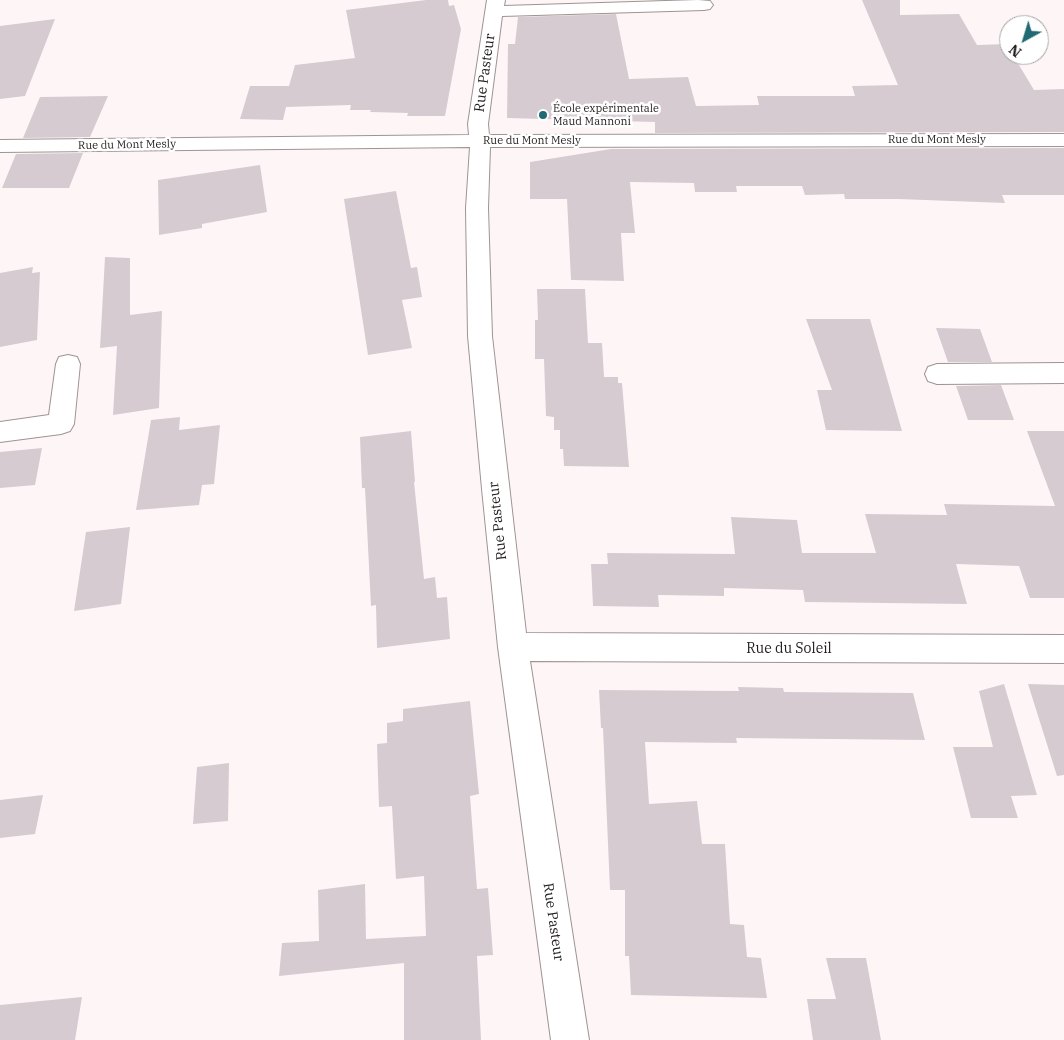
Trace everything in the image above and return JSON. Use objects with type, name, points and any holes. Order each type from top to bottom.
[{"type":"street","points":[[495,5],[704,5]]},
{"type":"street","name":"Rue Pasteur","points":[[495,5],[478,124],[481,155],[477,208],[480,336],[494,489],[513,647],[570,1040]]},
{"type":"street","name":"Rue du Mont Mesly","points":[[0,146],[480,141],[1064,140]]},
{"type":"street","points":[[0,432],[61,424],[68,364]]},
{"type":"street","points":[[937,374],[1064,373]]},
{"type":"street","name":"Rue du Soleil","points":[[513,647],[1064,650]]},
{"type":"building","points":[[426,0],[448,0],[449,6],[454,5],[461,29],[445,116],[407,116],[408,113],[350,110],[351,105],[286,107],[283,120],[240,119],[250,86],[289,86],[295,65],[355,58],[346,10]]},
{"type":"building","points":[[862,0],[900,0],[900,15],[959,14],[977,45],[999,44],[999,65],[1019,65],[1034,90],[1064,89],[1064,132],[655,133],[655,122],[507,118],[508,44],[515,44],[518,17],[616,14],[629,79],[688,77],[696,106],[759,105],[757,96],[855,96],[852,86],[898,85]]},
{"type":"building","points":[[55,19],[25,96],[0,99],[0,26]]},
{"type":"building","points":[[108,96],[90,137],[23,138],[40,97]]},
{"type":"building","points":[[1064,148],[1064,195],[1002,195],[1005,203],[845,199],[844,194],[805,195],[802,186],[736,186],[737,192],[695,192],[694,183],[630,182],[635,233],[621,233],[624,281],[571,280],[567,199],[530,199],[530,162],[611,149]]},
{"type":"building","points":[[83,153],[69,188],[2,188],[16,154]]},
{"type":"building","points":[[260,165],[267,212],[202,224],[202,228],[159,235],[158,180]]},
{"type":"building","points":[[396,191],[411,268],[417,267],[422,297],[402,300],[412,348],[368,355],[344,199]]},
{"type":"building","points":[[105,257],[130,258],[130,315],[162,311],[159,408],[113,415],[117,346],[100,348]]},
{"type":"building","points":[[33,267],[32,273],[40,272],[37,340],[0,347],[0,273]]},
{"type":"building","points":[[537,289],[585,289],[588,343],[602,343],[604,377],[618,377],[618,383],[622,383],[629,467],[564,466],[563,449],[560,449],[560,430],[554,430],[554,417],[546,416],[544,359],[535,359],[535,320],[538,320]]},
{"type":"building","points":[[806,319],[870,319],[902,431],[826,430],[817,390],[832,390]]},
{"type":"building","points":[[936,328],[980,329],[992,362],[948,362]]},
{"type":"building","points":[[1001,385],[1014,420],[968,420],[956,386]]},
{"type":"building","points":[[180,417],[179,430],[220,425],[214,484],[202,485],[199,505],[136,510],[151,420]]},
{"type":"building","points":[[411,431],[424,579],[435,577],[437,598],[447,597],[450,639],[377,648],[376,605],[371,606],[365,488],[362,488],[360,437]]},
{"type":"building","points":[[1027,431],[1064,431],[1064,598],[1030,598],[1019,566],[956,564],[967,604],[805,602],[803,590],[724,588],[724,596],[658,595],[659,607],[593,606],[591,564],[608,564],[607,553],[735,554],[731,517],[797,520],[802,553],[876,553],[865,514],[947,515],[944,504],[1055,506]]},
{"type":"building","points":[[42,448],[35,485],[0,488],[0,452]]},
{"type":"building","points":[[130,527],[121,604],[74,611],[86,532]]},
{"type":"building","points":[[1004,684],[1037,795],[1011,796],[1018,818],[971,818],[953,747],[993,747],[979,691]]},
{"type":"building","points":[[1028,684],[1064,685],[1064,775],[1057,776]]},
{"type":"building","points":[[738,687],[783,688],[784,692],[913,693],[925,740],[736,738],[737,743],[645,742],[649,804],[697,801],[702,844],[725,844],[730,924],[744,925],[747,957],[761,958],[767,998],[631,995],[629,956],[625,956],[625,890],[610,890],[603,728],[601,728],[599,690],[739,691]]},
{"type":"building","points":[[470,701],[479,794],[470,796],[477,889],[488,888],[493,955],[477,956],[481,1040],[404,1040],[404,963],[279,976],[282,943],[319,941],[318,890],[365,884],[366,939],[426,936],[424,876],[396,879],[392,806],[379,807],[377,744],[387,743],[387,723],[403,721],[403,709]]},
{"type":"building","points":[[229,763],[228,821],[193,824],[197,767]]},
{"type":"building","points":[[43,795],[35,834],[0,838],[0,800]]},
{"type":"building","points":[[826,958],[866,958],[881,1040],[813,1040],[807,999],[836,999]]},
{"type":"building","points":[[82,997],[75,1040],[0,1040],[0,1005]]},
{"type":"place","name":"École expérimentale Maud Mannoni","points":[[543,115]]}]
